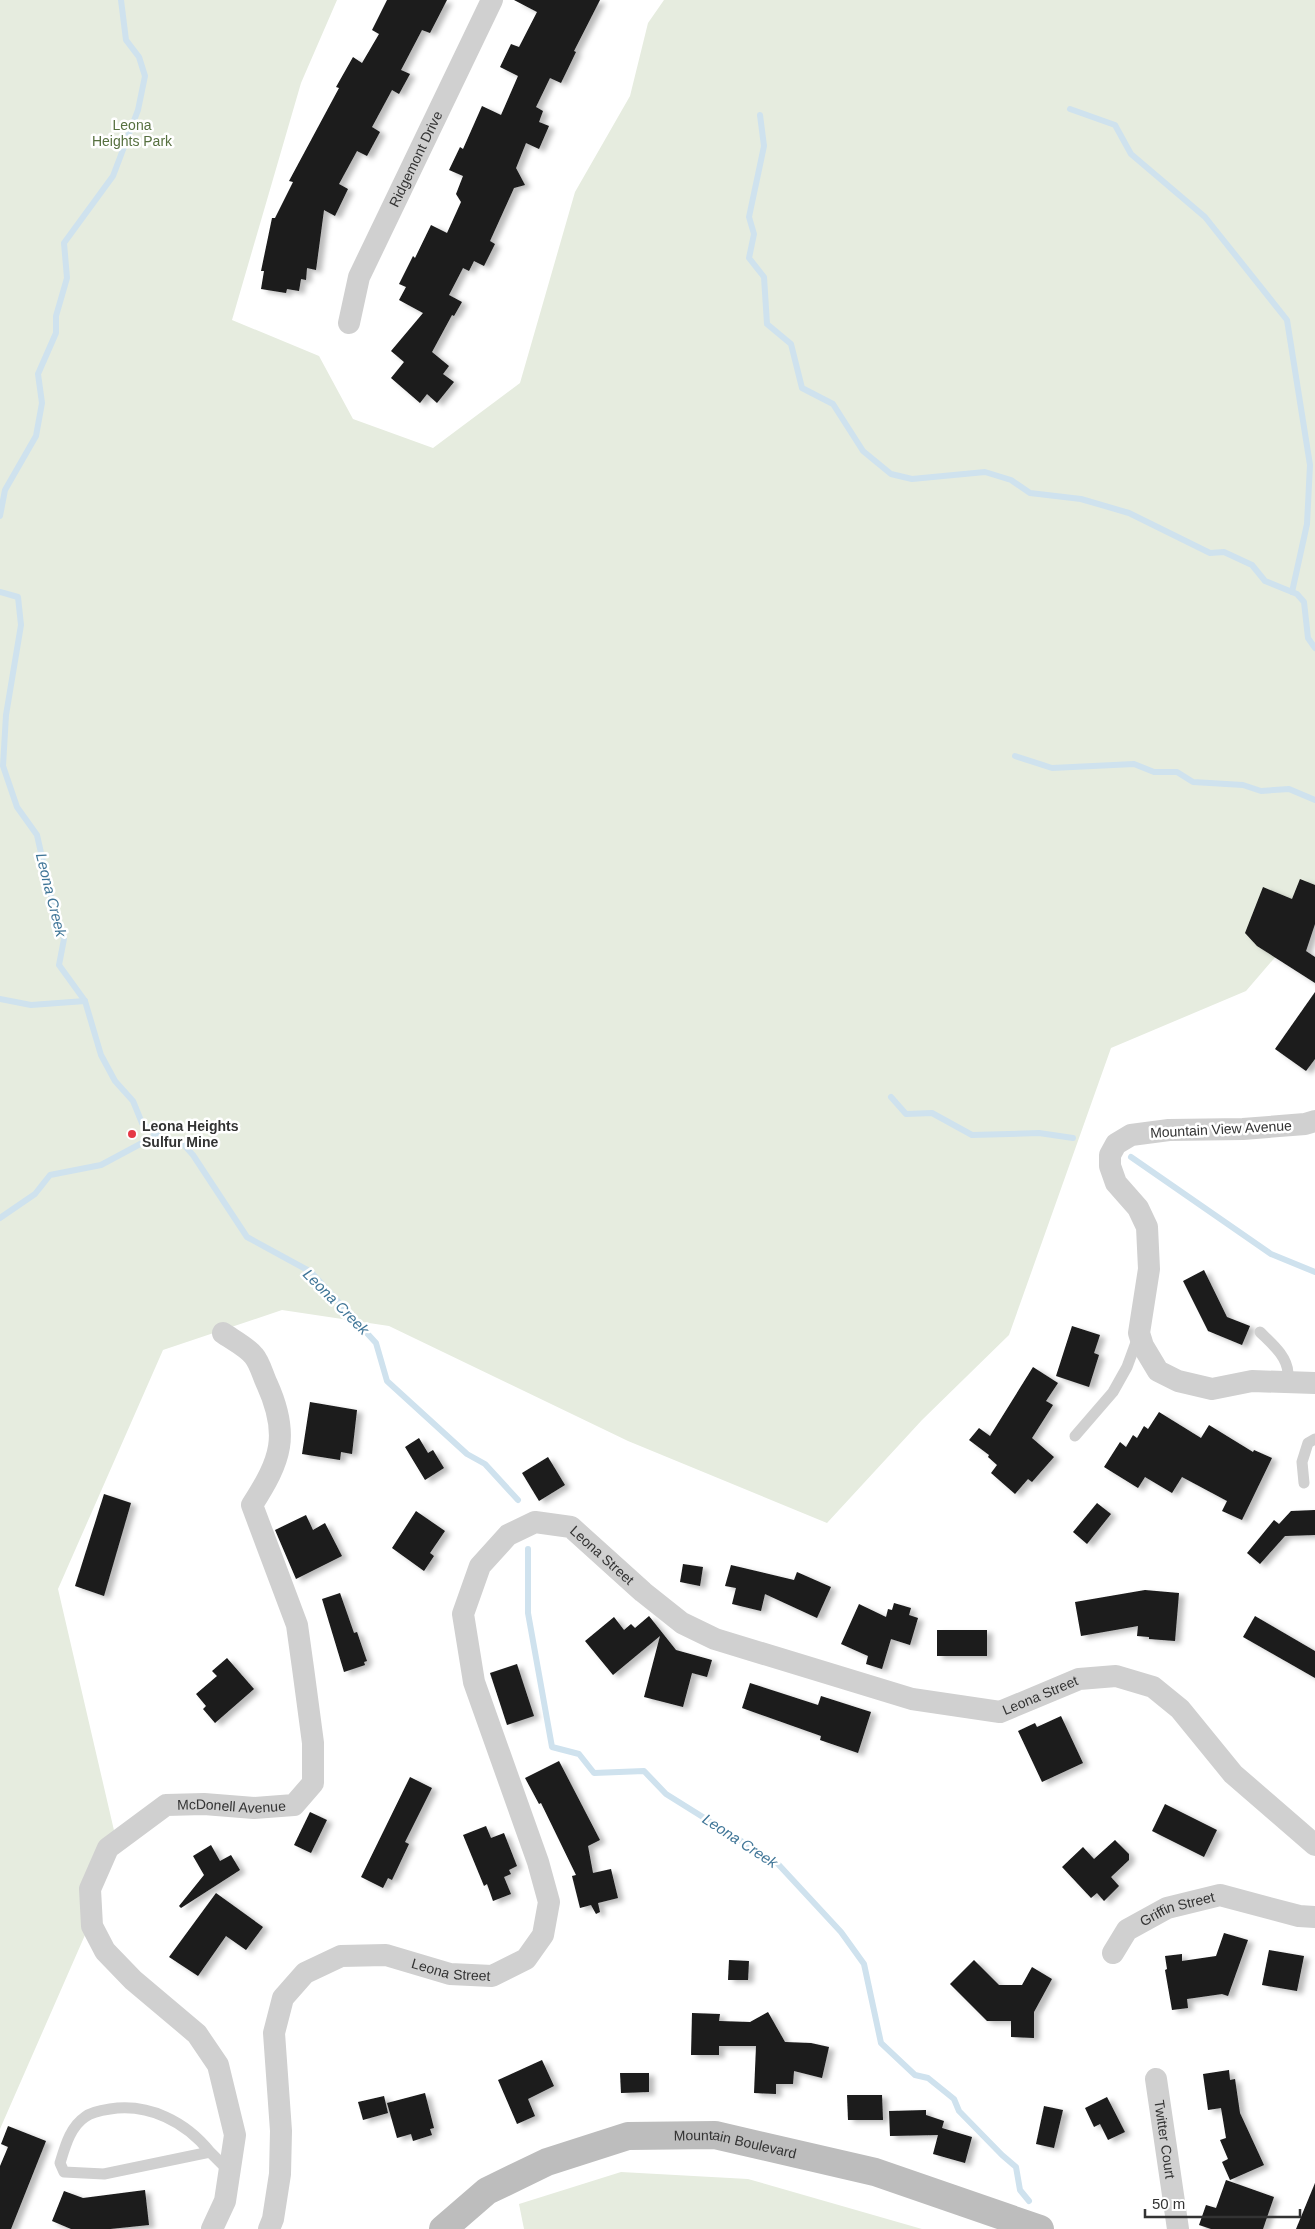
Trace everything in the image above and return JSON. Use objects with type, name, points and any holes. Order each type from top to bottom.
[{"type":"street","name":"Ridgemont Drive","points":[[349,323],[359,277],[492,0]]},
{"type":"street","name":"Mountain View Avenue","points":[[1139,1333],[1149,1269],[1146,1228],[1138,1208],[1116,1183],[1110,1166],[1110,1155],[1116,1144],[1131,1135],[1160,1131],[1243,1129],[1305,1124],[1315,1121]]},
{"type":"street","name":"McDonell Avenue","points":[[212,2229],[225,2201],[231,2173],[235,2135],[218,2065],[197,2034],[133,1980],[105,1951],[92,1926],[90,1889],[108,1848],[166,1805],[204,1804],[254,1808],[294,1806],[313,1782],[313,1743],[297,1625],[252,1505],[267,1482],[278,1453],[282,1432],[276,1403],[255,1356],[224,1333]]},
{"type":"street","points":[[1139,1333],[1143,1346],[1158,1371],[1178,1381],[1212,1389],[1252,1381],[1315,1383]]},
{"type":"street","name":"Leona Street","points":[[269,2229],[273,2219],[280,2174],[281,2131],[274,2033],[283,1998],[305,1972],[341,1956],[386,1955],[450,1974],[492,1976],[526,1959],[543,1935],[549,1902],[538,1862],[474,1682],[462,1614],[480,1566],[508,1535],[535,1522],[571,1527],[643,1592],[682,1623],[715,1639],[912,1699],[1000,1712],[1079,1679],[1116,1676],[1152,1687],[1180,1709],[1233,1774],[1315,1845]]},
{"type":"street","name":"Griffin Street","points":[[1113,1953],[1127,1930],[1167,1908],[1220,1895],[1299,1916],[1315,1917]]},
{"type":"street","name":"Twitter Court","points":[[1156,2079],[1178,2229]]},
{"type":"street","name":"Mountain Boulevard","points":[[443,2229],[487,2191],[547,2162],[628,2136],[715,2135],[875,2172],[1040,2229]]},
{"type":"lane","points":[[1260,1332],[1275,1346],[1288,1365],[1288,1373],[1279,1382]]},
{"type":"lane","points":[[1075,1436],[1113,1392],[1127,1367],[1139,1333]]},
{"type":"lane","points":[[1304,1483],[1302,1462],[1308,1443],[1315,1439]]},
{"type":"lane","points":[[210,2152],[104,2174],[64,2172],[60,2163],[68,2136],[85,2116],[127,2106],[158,2113],[189,2130],[231,2173]]},
{"type":"green space","name":"Leona Heights Park","points":[[0,0],[337,0],[301,83],[232,320],[319,356],[353,419],[433,448],[520,383],[575,192],[630,96],[648,23],[664,0],[1315,0],[1315,911],[1246,991],[1111,1048],[1009,1335],[922,1420],[827,1523],[628,1441],[389,1326],[282,1310],[163,1350],[58,1589],[116,1839],[92,1919],[0,2129]]},
{"type":"green space","points":[[621,2172],[748,2179],[922,2229],[524,2229],[519,2204]]},
{"type":"building","points":[[387,0],[447,0],[430,33],[422,30],[401,70],[410,74],[399,94],[392,90],[372,127],[380,132],[367,156],[357,151],[339,184],[348,189],[335,216],[324,210],[316,270],[307,268],[306,280],[301,279],[299,291],[287,289],[286,293],[261,289],[264,271],[261,271],[272,218],[275,218],[293,182],[289,181],[339,88],[336,87],[353,57],[362,63],[379,34],[372,30]]},
{"type":"building","points":[[514,0],[600,0],[574,51],[576,52],[561,83],[550,78],[536,107],[543,111],[539,122],[549,126],[539,149],[526,143],[516,168],[525,185],[514,188],[490,241],[495,244],[484,266],[474,261],[469,271],[463,268],[449,295],[462,302],[454,316],[452,315],[432,352],[449,366],[443,374],[454,382],[437,403],[427,394],[420,403],[391,378],[404,362],[391,351],[423,313],[399,300],[406,287],[399,284],[413,256],[415,258],[431,225],[447,233],[461,202],[456,194],[463,176],[449,170],[460,147],[463,149],[482,106],[501,115],[518,76],[500,67],[511,44],[519,47],[537,12]]},
{"type":"building","points":[[1300,879],[1315,885],[1315,924],[1306,951],[1315,957],[1315,983],[1257,946],[1245,933],[1263,887],[1292,899]]},
{"type":"building","points":[[1315,992],[1315,1059],[1306,1071],[1275,1049]]},
{"type":"building","points":[[1204,1270],[1227,1317],[1250,1326],[1242,1345],[1208,1331],[1183,1281]]},
{"type":"building","points":[[1072,1326],[1100,1335],[1094,1353],[1099,1355],[1089,1387],[1056,1376]]},
{"type":"building","points":[[1033,1367],[1058,1383],[1046,1401],[1053,1405],[1032,1438],[1054,1457],[1032,1482],[1028,1479],[1015,1494],[991,1473],[997,1465],[988,1457],[989,1455],[969,1440],[979,1428],[990,1436]]},
{"type":"building","points":[[310,1402],[357,1410],[352,1454],[341,1452],[340,1460],[302,1454]]},
{"type":"building","points":[[1159,1412],[1201,1438],[1209,1425],[1253,1452],[1254,1450],[1272,1458],[1242,1520],[1222,1511],[1227,1501],[1182,1477],[1172,1493],[1145,1477],[1138,1488],[1104,1467],[1120,1442],[1126,1447],[1133,1435],[1137,1438],[1144,1426],[1148,1429]]},
{"type":"building","points":[[419,1438],[428,1453],[433,1450],[444,1468],[425,1480],[405,1447]]},
{"type":"building","points":[[548,1457],[565,1485],[539,1501],[522,1473]]},
{"type":"building","points":[[104,1494],[131,1503],[104,1596],[75,1586]]},
{"type":"building","points":[[1097,1503],[1111,1514],[1087,1544],[1073,1532]]},
{"type":"building","points":[[1315,1510],[1315,1535],[1285,1536],[1260,1564],[1247,1553],[1274,1520],[1279,1524],[1291,1511]]},
{"type":"building","points":[[416,1511],[445,1531],[430,1553],[434,1556],[424,1571],[392,1548]]},
{"type":"building","points":[[306,1515],[313,1530],[325,1523],[342,1556],[296,1579],[275,1530]]},
{"type":"building","points":[[683,1564],[703,1567],[700,1586],[680,1582]]},
{"type":"building","points":[[731,1565],[794,1580],[797,1572],[831,1587],[817,1618],[765,1594],[761,1611],[732,1604],[736,1588],[725,1586]]},
{"type":"building","points":[[1145,1590],[1179,1593],[1175,1641],[1137,1636],[1138,1626],[1081,1636],[1075,1602]]},
{"type":"building","points":[[340,1593],[354,1633],[357,1632],[367,1661],[364,1662],[365,1665],[344,1672],[322,1599]]},
{"type":"building","points":[[894,1603],[911,1608],[909,1615],[918,1618],[910,1645],[891,1639],[882,1669],[866,1664],[868,1656],[841,1644],[859,1604],[886,1617],[888,1609],[892,1610]]},
{"type":"building","points":[[649,1616],[676,1650],[712,1660],[707,1677],[692,1673],[683,1707],[644,1697],[660,1636],[613,1675],[585,1641],[614,1617],[624,1630],[631,1624],[635,1628]]},
{"type":"building","points":[[1255,1616],[1315,1651],[1315,1678],[1243,1637]]},
{"type":"building","points":[[937,1630],[987,1630],[987,1656],[937,1656]]},
{"type":"building","points":[[227,1658],[254,1689],[215,1723],[203,1709],[206,1706],[196,1694],[217,1676],[212,1671]]},
{"type":"building","points":[[517,1664],[534,1716],[507,1725],[490,1673]]},
{"type":"building","points":[[750,1683],[818,1705],[821,1696],[871,1712],[858,1753],[820,1740],[821,1736],[742,1708]]},
{"type":"building","points":[[1061,1716],[1083,1763],[1042,1782],[1018,1731],[1035,1723],[1037,1727]]},
{"type":"building","points":[[559,1761],[600,1840],[588,1846],[593,1873],[611,1869],[618,1898],[598,1903],[600,1912],[596,1914],[591,1905],[580,1908],[572,1876],[576,1875],[541,1803],[539,1804],[525,1778]]},
{"type":"building","points":[[410,1777],[432,1788],[405,1842],[409,1844],[392,1880],[388,1878],[383,1888],[361,1877]]},
{"type":"building","points":[[1165,1804],[1217,1830],[1204,1857],[1152,1831]]},
{"type":"building","points":[[310,1812],[327,1820],[311,1853],[294,1845]]},
{"type":"building","points":[[486,1826],[491,1838],[504,1833],[517,1866],[509,1870],[511,1874],[504,1877],[511,1894],[493,1901],[487,1884],[484,1886],[463,1835]]},
{"type":"building","points":[[1115,1840],[1129,1854],[1129,1860],[1111,1877],[1119,1886],[1104,1901],[1097,1893],[1091,1898],[1062,1867],[1083,1847],[1094,1859]]},
{"type":"building","points":[[211,1845],[220,1861],[231,1855],[240,1870],[181,1908],[179,1906],[204,1875],[193,1856]]},
{"type":"building","points":[[216,1893],[263,1927],[246,1950],[226,1936],[198,1976],[169,1957]]},
{"type":"building","points":[[1224,1933],[1248,1940],[1228,1996],[1222,1994],[1187,1999],[1188,2008],[1172,2010],[1165,1970],[1167,1969],[1165,1956],[1182,1954],[1182,1961],[1216,1956]]},
{"type":"building","points":[[1269,1950],[1304,1956],[1297,1991],[1262,1985]]},
{"type":"building","points":[[729,1960],[749,1961],[748,1980],[728,1980]]},
{"type":"building","points":[[974,1960],[999,1985],[1022,1985],[1032,1967],[1052,1979],[1034,2012],[1034,2038],[1011,2037],[1011,2021],[987,2021],[950,1984]]},
{"type":"building","points":[[768,2012],[785,2042],[811,2043],[829,2047],[822,2078],[794,2071],[793,2084],[776,2084],[776,2094],[754,2093],[756,2046],[719,2046],[719,2055],[691,2055],[692,2013],[720,2014],[719,2021],[750,2022]]},
{"type":"building","points":[[542,2060],[554,2086],[528,2099],[535,2116],[517,2124],[498,2080]]},
{"type":"building","points":[[1229,2070],[1230,2080],[1235,2079],[1240,2113],[1264,2165],[1230,2180],[1222,2162],[1228,2159],[1220,2140],[1226,2138],[1221,2108],[1208,2110],[1203,2074]]},
{"type":"building","points":[[620,2073],[649,2073],[649,2092],[621,2093]]},
{"type":"building","points":[[425,2093],[434,2128],[430,2129],[432,2135],[413,2141],[411,2134],[397,2138],[387,2103]]},
{"type":"building","points":[[847,2095],[882,2095],[883,2120],[848,2120]]},
{"type":"building","points":[[384,2096],[388,2113],[363,2120],[358,2102]]},
{"type":"building","points":[[1107,2097],[1125,2132],[1108,2140],[1100,2124],[1094,2127],[1085,2108]]},
{"type":"building","points":[[1044,2106],[1063,2110],[1054,2148],[1036,2144]]},
{"type":"building","points":[[926,2110],[926,2115],[944,2121],[942,2128],[972,2137],[965,2163],[933,2154],[938,2135],[890,2136],[889,2111]]},
{"type":"building","points":[[8,2126],[46,2141],[11,2229],[0,2229],[0,2166],[8,2147],[1,2144]]},
{"type":"building","points":[[1226,2180],[1274,2197],[1263,2229],[1211,2229],[1199,2225],[1206,2205],[1216,2208]]},
{"type":"building","points":[[1315,2183],[1315,2229],[1296,2229]]},
{"type":"building","points":[[145,2190],[149,2225],[110,2229],[71,2229],[52,2221],[64,2191],[83,2198]]},
{"type":"waterway","points":[[0,516],[5,490],[36,436],[42,403],[38,374],[56,333],[56,316],[67,278],[64,243],[113,176],[138,110],[145,76],[139,57],[126,40],[121,0]]},
{"type":"waterway","points":[[1070,109],[1115,125],[1131,154],[1205,217],[1287,320],[1310,465],[1307,524],[1292,592]]},
{"type":"waterway","points":[[760,115],[764,146],[749,217],[754,234],[749,258],[764,277],[767,324],[791,344],[802,388],[833,404],[863,451],[891,474],[912,479],[985,472],[1011,480],[1030,493],[1081,499],[1129,513],[1210,553],[1224,552],[1252,565],[1265,581],[1297,594],[1304,602],[1308,638],[1315,648]]},
{"type":"waterway","name":"Leona Creek","points":[[0,592],[18,597],[21,625],[6,715],[3,766],[17,807],[37,835],[50,893],[64,939],[59,965],[85,1001],[101,1055],[115,1081],[133,1101],[142,1123],[157,1135],[184,1145],[193,1155],[247,1237],[311,1272],[376,1343],[387,1381],[467,1454],[485,1464],[518,1500]]},
{"type":"waterway","points":[[1015,756],[1052,768],[1134,764],[1154,772],[1177,772],[1193,782],[1243,785],[1261,791],[1289,789],[1315,800]]},
{"type":"waterway","points":[[0,999],[31,1005],[85,1001]]},
{"type":"waterway","points":[[891,1097],[906,1114],[932,1113],[972,1135],[1039,1133],[1073,1138]]},
{"type":"waterway","points":[[0,1218],[35,1194],[50,1175],[101,1165],[157,1135]]},
{"type":"waterway","points":[[1131,1157],[1271,1254],[1315,1272]]},
{"type":"waterway","name":"Leona Creek","points":[[528,1549],[528,1613],[552,1747],[579,1754],[594,1773],[644,1771],[666,1794],[778,1864],[841,1932],[864,1964],[881,2043],[915,2075],[928,2078],[954,2099],[959,2111],[1016,2167],[1020,2190],[1029,2201]]},
{"type":"place","name":"Leona Heights Sulfur Mine","points":[[132,1134]]}]
